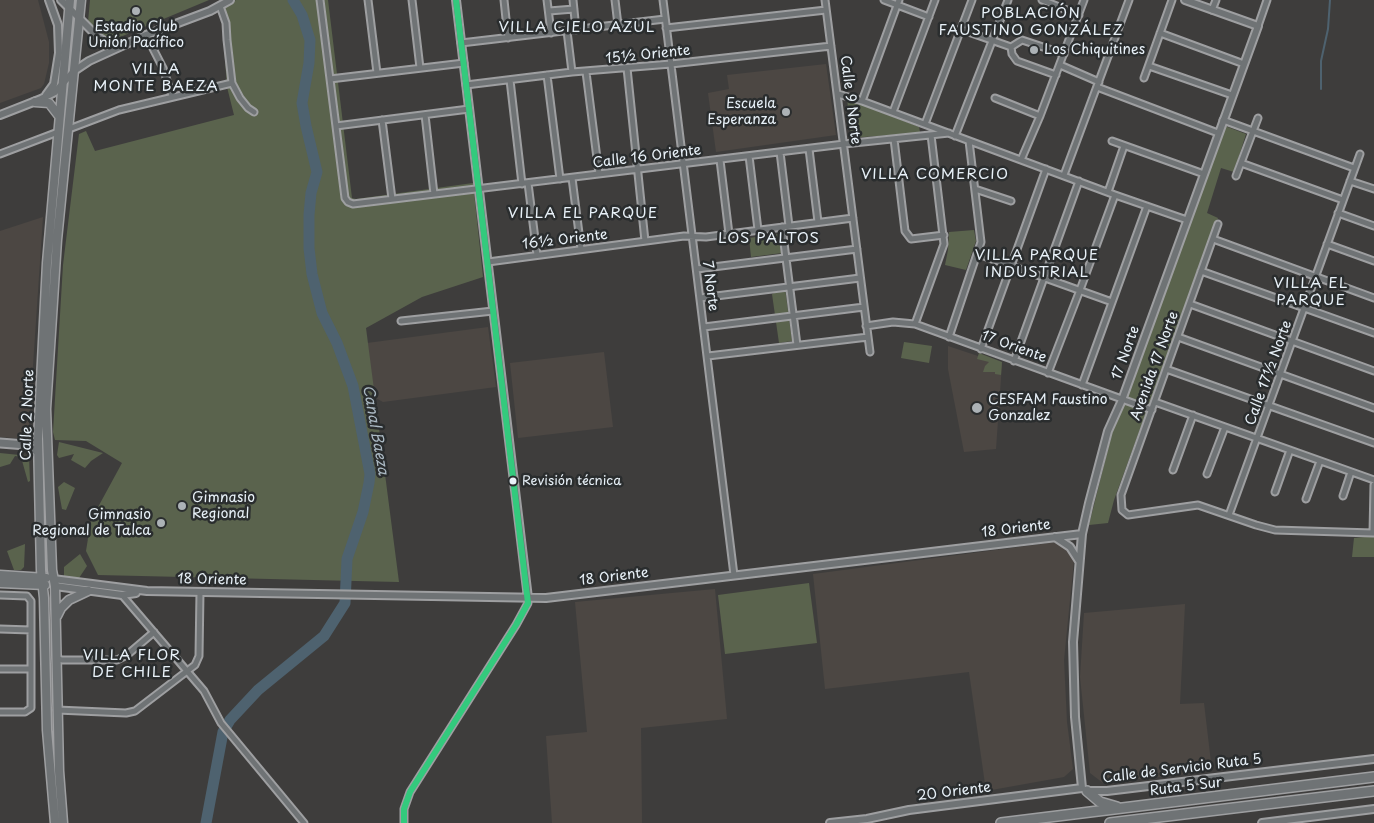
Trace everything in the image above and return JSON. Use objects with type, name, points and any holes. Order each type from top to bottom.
[{"type":"highway","name":"Ruta 5 Sur","points":[[1001,823],[1374,777]]},
{"type":"highway","points":[[1085,790],[1100,802],[1122,808]]},
{"type":"highway","name":"Ruta 5 Sur","points":[[1110,823],[1374,791]]},
{"type":"main road","name":"Calle 2 Norte","points":[[64,823],[59,771],[56,618],[46,409],[57,240],[81,0]]},
{"type":"main road","name":"Calle 2 Norte","points":[[55,823],[47,730],[38,452],[47,263],[70,4]]},
{"type":"main road","points":[[38,100],[49,103],[60,116]]},
{"type":"main road","points":[[0,443],[26,445],[38,452]]},
{"type":"main road","name":"18 Oriente","points":[[0,575],[54,583]]},
{"type":"main road","name":"18 Oriente","points":[[0,583],[42,580]]},
{"type":"main road","points":[[56,618],[68,600],[88,590]]},
{"type":"street","points":[[38,100],[52,88],[58,66],[58,25],[49,0]]},
{"type":"street","points":[[61,0],[70,4],[79,18],[98,38],[109,44],[130,42]]},
{"type":"street","points":[[0,115],[57,91],[74,71],[89,61],[146,35],[220,6],[230,0]]},
{"type":"street","points":[[320,0],[336,126],[469,109]]},
{"type":"street","points":[[368,0],[377,73]]},
{"type":"street","points":[[412,0],[420,68]]},
{"type":"street","points":[[404,823],[404,809],[410,792],[516,626],[528,603],[456,0]]},
{"type":"street","points":[[504,0],[508,38]]},
{"type":"street","points":[[547,0],[551,32]]},
{"type":"street","points":[[573,0],[576,30]]},
{"type":"street","points":[[615,0],[618,25]]},
{"type":"street","name":"7 Norte","points":[[663,0],[734,575]]},
{"type":"street","name":"Calle 9 Norte","points":[[825,0],[870,352]]},
{"type":"street","points":[[884,0],[898,2],[929,17]]},
{"type":"street","points":[[893,112],[935,0]]},
{"type":"street","points":[[925,124],[972,0]]},
{"type":"street","points":[[955,136],[1008,0]]},
{"type":"street","points":[[1042,0],[1079,15]]},
{"type":"street","points":[[1022,160],[1084,0]]},
{"type":"street","points":[[1064,175],[1129,0]]},
{"type":"street","points":[[1144,78],[1172,0]]},
{"type":"street","points":[[1185,0],[1258,26]]},
{"type":"street","points":[[1212,10],[1216,0]]},
{"type":"street","name":"17 Norte","points":[[1085,790],[1073,675],[1073,642],[1082,534],[1108,431],[1122,400],[1267,0]]},
{"type":"street","points":[[862,101],[898,2]]},
{"type":"street","points":[[220,6],[226,23],[229,83],[248,108],[254,112]]},
{"type":"street","points":[[549,11],[574,8]]},
{"type":"street","points":[[666,28],[826,10]]},
{"type":"street","points":[[461,43],[665,19]]},
{"type":"street","points":[[960,29],[1010,47],[1022,40],[1064,54]]},
{"type":"street","points":[[567,31],[572,72]]},
{"type":"street","points":[[1160,33],[1244,64]]},
{"type":"street","points":[[146,35],[163,68],[172,96]]},
{"type":"street","name":"15½ Oriente","points":[[466,85],[572,72],[670,64],[831,46]]},
{"type":"street","points":[[1010,47],[1012,54],[1018,61],[1056,75]]},
{"type":"street","points":[[330,79],[464,63]]},
{"type":"street","points":[[1060,65],[1098,84],[1218,134]]},
{"type":"street","points":[[1149,66],[1232,95]]},
{"type":"street","points":[[626,68],[645,241]]},
{"type":"street","points":[[586,72],[599,174]]},
{"type":"street","points":[[547,75],[560,179]]},
{"type":"street","points":[[510,80],[537,255]]},
{"type":"street","points":[[69,129],[119,110],[229,83]]},
{"type":"street","points":[[838,94],[893,112],[1187,220]]},
{"type":"street","points":[[995,98],[1040,116]]},
{"type":"street","points":[[424,115],[434,194]]},
{"type":"street","points":[[1236,176],[1258,118]]},
{"type":"street","points":[[382,120],[392,199]]},
{"type":"street","points":[[1223,120],[1354,168]]},
{"type":"street","name":"Calle 16 Oriente","points":[[336,126],[345,198],[353,204],[949,133]]},
{"type":"street","points":[[0,154],[58,132]]},
{"type":"street","points":[[915,324],[942,252],[944,235],[931,135]]},
{"type":"street","points":[[894,139],[905,231],[911,239],[944,235]]},
{"type":"street","points":[[949,337],[978,254],[981,235],[969,140]]},
{"type":"street","points":[[1112,141],[1204,174]]},
{"type":"street","points":[[1108,192],[1124,146]]},
{"type":"street","points":[[809,149],[818,222]]},
{"type":"street","points":[[780,152],[790,226]]},
{"type":"street","name":"Calle 17½ Norte","points":[[1229,515],[1360,154]]},
{"type":"street","points":[[749,156],[758,230]]},
{"type":"street","points":[[720,160],[729,234]]},
{"type":"street","points":[[1241,163],[1343,200]]},
{"type":"street","points":[[982,349],[1046,169]]},
{"type":"street","points":[[572,178],[581,249]]},
{"type":"street","points":[[1014,361],[1079,181]]},
{"type":"street","points":[[1350,181],[1374,190]]},
{"type":"street","points":[[975,189],[1011,201]]},
{"type":"street","points":[[1048,373],[1115,195]]},
{"type":"street","points":[[1082,385],[1147,206]]},
{"type":"street","points":[[1338,213],[1374,226]]},
{"type":"street","name":"16½ Oriente","points":[[488,262],[645,241],[729,234],[853,218]]},
{"type":"street","name":"Avenida 17 Norte","points":[[1218,224],[1120,495],[1122,510],[1128,514],[1198,505],[1229,515]]},
{"type":"street","points":[[782,227],[797,345]]},
{"type":"street","points":[[1213,240],[1374,298]]},
{"type":"street","points":[[1327,244],[1374,261]]},
{"type":"street","points":[[697,269],[857,249]]},
{"type":"street","points":[[978,254],[1112,302]]},
{"type":"street","points":[[1201,271],[1374,333]]},
{"type":"street","points":[[700,298],[860,278]]},
{"type":"street","points":[[1190,304],[1374,371]]},
{"type":"street","points":[[704,327],[864,307]]},
{"type":"street","points":[[401,321],[493,310]]},
{"type":"street","name":"17 Oriente","points":[[866,326],[893,322],[915,324],[1152,410]]},
{"type":"street","points":[[708,356],[868,337]]},
{"type":"street","points":[[1178,337],[1374,408]]},
{"type":"street","points":[[1166,369],[1374,443]]},
{"type":"street","points":[[1155,402],[1374,480]]},
{"type":"street","points":[[1173,470],[1193,415]]},
{"type":"street","points":[[1207,474],[1225,427]]},
{"type":"street","points":[[1275,492],[1290,450]]},
{"type":"street","points":[[1306,499],[1320,461]]},
{"type":"street","points":[[1343,496],[1350,472]]},
{"type":"street","points":[[1229,515],[1275,530],[1373,533],[1374,485]]},
{"type":"street","name":"18 Oriente","points":[[54,583],[122,594],[200,592],[556,597],[1082,534]]},
{"type":"street","points":[[1054,536],[1070,546],[1079,561]]},
{"type":"street","name":"18 Oriente","points":[[54,583],[147,592]]},
{"type":"street","points":[[57,710],[126,713],[135,711],[187,672],[198,660],[200,592]]},
{"type":"street","points":[[122,594],[204,691],[221,723],[304,823]]},
{"type":"street","points":[[0,595],[27,596],[30,598],[31,630],[31,708],[29,711],[0,712]]},
{"type":"street","points":[[0,629],[31,630]]},
{"type":"street","points":[[56,658],[62,660],[117,660],[127,655],[154,632]]},
{"type":"street","points":[[0,669],[31,669]]},
{"type":"street","name":"Calle de Servicio Ruta 5","points":[[1085,790],[1107,791],[1374,759]]},
{"type":"street","name":"20 Oriente","points":[[830,823],[867,819],[904,810],[1085,790]]},
{"type":"street","points":[[1262,823],[1374,809]]},
{"type":"shaded area","points":[[0,0],[38,0],[49,42],[49,63],[44,84],[41,88],[0,103]]},
{"type":"shaded area","name":"Escuela Esperanza","points":[[826,64],[836,135],[716,152],[708,93],[729,89],[727,75]]},
{"type":"shaded area","points":[[43,217],[28,439],[0,437],[0,231]]},
{"type":"shaded area","points":[[488,327],[496,387],[383,402],[374,397],[367,343]]},
{"type":"shaded area","name":"CESFAM Faustino Gonzalez","points":[[948,346],[1002,364],[996,449],[964,452],[948,369]]},
{"type":"shaded area","points":[[604,352],[613,427],[518,438],[510,363]]},
{"type":"shaded area","points":[[1057,542],[1069,548],[1074,560],[1064,660],[1067,722],[1073,769],[1064,777],[986,791],[969,672],[825,689],[813,574]]},
{"type":"shaded area","points":[[715,589],[727,719],[641,728],[642,823],[552,823],[546,736],[587,732],[575,602]]},
{"type":"shaded area","points":[[1185,604],[1180,704],[1204,703],[1212,771],[1103,783],[1090,773],[1080,677],[1084,613]]},
{"type":"green space","name":"Estadio Club Unión Pacífico","points":[[90,0],[209,0],[113,40],[105,37],[88,22]]},
{"type":"green space","points":[[236,0],[328,0],[352,198],[473,183],[483,277],[422,297],[366,328],[399,582],[98,575],[86,551],[91,520],[122,463],[86,441],[55,440],[53,432],[63,265],[79,134],[86,131],[95,151],[234,115],[227,87],[222,21],[219,11]]},
{"type":"green space","points":[[847,98],[919,127],[920,132],[851,138]]},
{"type":"green space","points":[[1225,126],[1246,134],[1234,172],[1221,168],[1207,213],[1218,218],[1114,500],[1108,523],[1089,525],[1113,429]]},
{"type":"green space","points":[[974,230],[976,241],[966,270],[945,265],[949,232]]},
{"type":"green space","points":[[779,234],[782,253],[751,257],[749,238]]},
{"type":"green space","points":[[785,288],[792,341],[779,343],[772,294]]},
{"type":"green space","points":[[904,342],[932,346],[929,363],[901,358]]},
{"type":"green space","points":[[979,353],[1002,362],[1001,375],[995,374],[995,372],[983,372],[989,362],[977,359]]},
{"type":"green space","points":[[59,442],[103,453],[91,461],[85,468],[71,460],[74,454],[59,458],[57,455]]},
{"type":"green space","points":[[0,453],[29,456],[30,481],[28,482],[21,457],[15,456],[10,464],[0,467]]},
{"type":"green space","points":[[64,482],[75,488],[66,510],[62,509],[58,487]]},
{"type":"green space","points":[[1374,536],[1374,557],[1352,557],[1354,538]]},
{"type":"green space","points":[[25,544],[24,567],[21,570],[14,570],[7,551]]},
{"type":"green space","points":[[80,554],[87,566],[79,578],[64,576],[64,567]]},
{"type":"green space","points":[[809,583],[817,643],[725,654],[718,595]]},
{"type":"waterway","name":"Canal Baeza","points":[[206,823],[223,732],[230,720],[258,690],[324,636],[345,603],[347,559],[363,512],[370,474],[353,386],[337,343],[322,313],[312,274],[309,248],[309,215],[311,193],[317,172],[302,103],[309,63],[310,40],[302,15],[293,0]]},
{"type":"waterway","points":[[1321,89],[1321,61],[1328,29],[1330,0]]},
{"type":"transit line","points":[[404,823],[404,809],[410,792],[528,603],[456,0]]},
{"type":"place","name":"Estadio Club Unión Pacífico","points":[[136,11]]},
{"type":"place","name":"Los Chiquitines","points":[[1034,50]]},
{"type":"place","name":"Escuela Esperanza","points":[[786,112]]},
{"type":"place","name":"CESFAM Faustino Gonzalez","points":[[977,408]]},
{"type":"place","name":"Revisión técnica","points":[[513,481]]},
{"type":"place","name":"Gimnasio Regional","points":[[182,506]]},
{"type":"place","name":"Gimnasio Regional de Talca","points":[[161,523]]},
{"type":"district","name":"POBLACIÓN FAUSTINO GONZÁLEZ","points":[[1031,22]]},
{"type":"district","name":"VILLA CIELO AZUL","points":[[577,28]]},
{"type":"district","name":"VILLA MONTE BAEZA","points":[[156,78]]},
{"type":"district","name":"VILLA COMERCIO","points":[[935,175]]},
{"type":"district","name":"VILLA EL PARQUE","points":[[583,214]]},
{"type":"district","name":"LOS PALTOS","points":[[769,239]]},
{"type":"district","name":"VILLA PARQUE INDUSTRIAL","points":[[1037,264]]},
{"type":"district","name":"VILLA EL PARQUE","points":[[1311,292]]},
{"type":"district","name":"VILLA FLOR DE CHILE","points":[[132,664]]}]
